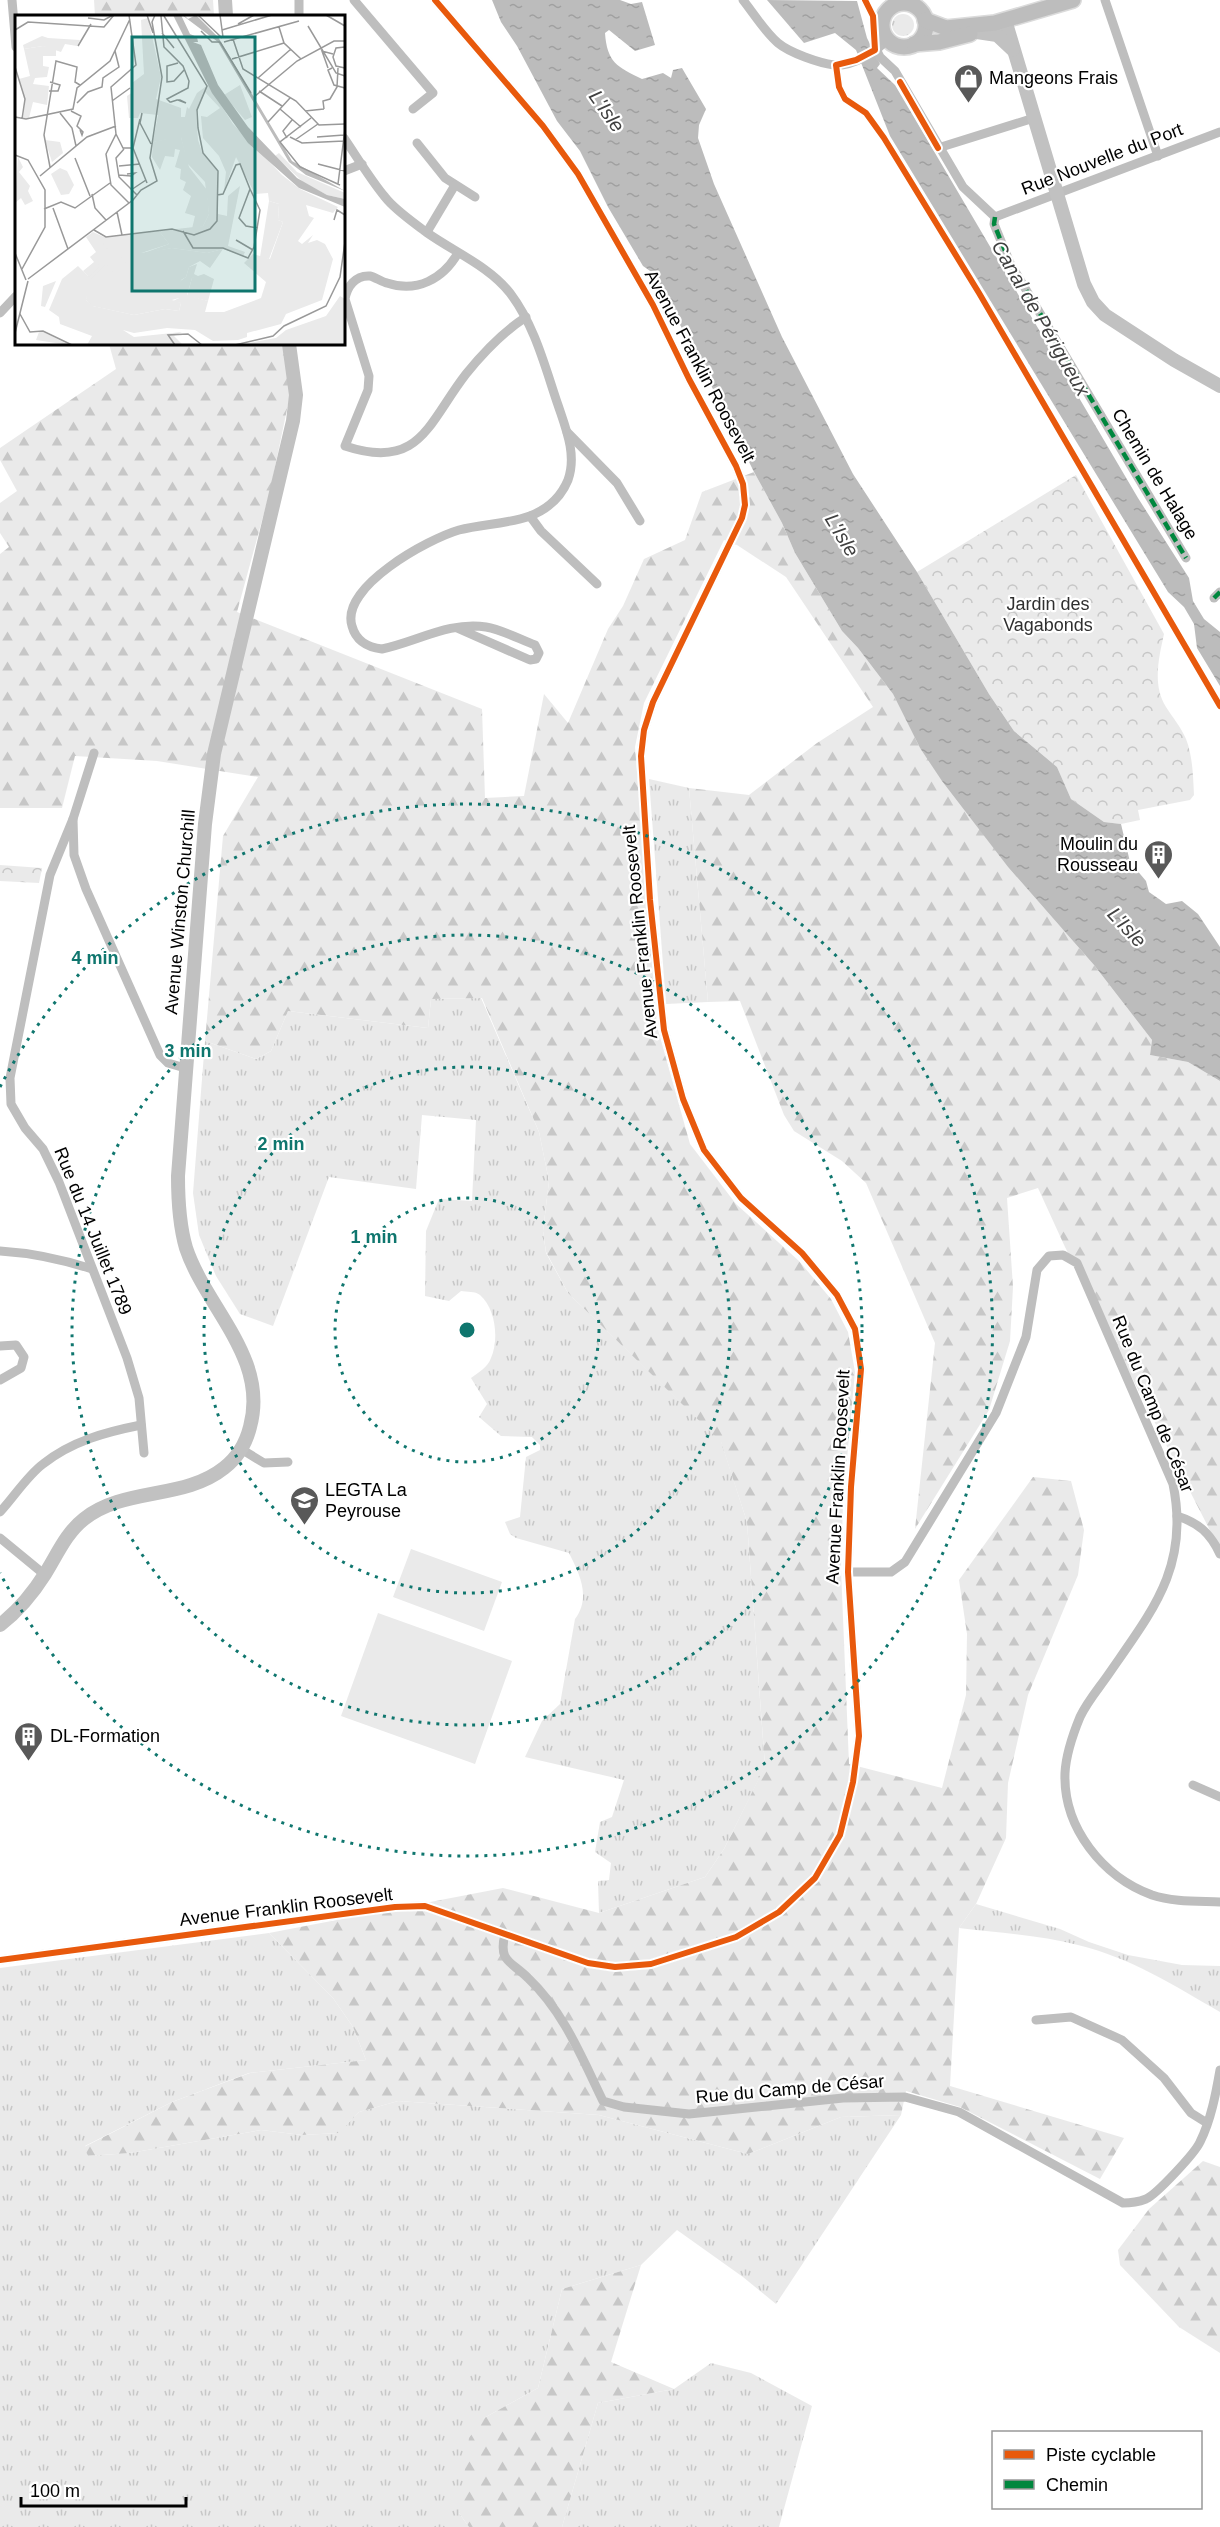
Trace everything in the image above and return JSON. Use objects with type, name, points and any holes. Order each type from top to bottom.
[{"type":"main road","points":[[225,0],[226,15]]},
{"type":"main road","points":[[877,0],[883,18]]},
{"type":"main road","points":[[915,44],[924,34],[925,20],[920,10],[900,2],[890,7],[881,25],[879,46],[902,47],[939,42],[1073,0]]},
{"type":"main road","points":[[925,20],[940,27],[952,28],[1000,22]]},
{"type":"main road","points":[[1000,22],[1014,51],[1084,284],[1096,306],[1157,349],[1220,386]]},
{"type":"main road","points":[[976,32],[997,35],[1014,51]]},
{"type":"main road","name":"Avenue Winston Churchill","points":[[0,1625],[24,1603],[45,1575],[70,1534],[97,1510],[200,1483],[224,1469],[241,1449],[253,1418],[254,1387],[249,1368],[239,1346],[200,1279],[186,1248],[181,1223],[178,1176],[210,781],[228,686],[293,421],[295,378],[289,345]]},
{"type":"street","points":[[12,0],[15,35]]},
{"type":"street","points":[[354,0],[433,93],[413,110]]},
{"type":"street","name":"Avenue Franklin Roosevelt","points":[[0,1960],[395,1907],[425,1906],[588,1963],[615,1967],[651,1964],[736,1937],[779,1912],[815,1878],[840,1835],[853,1782],[859,1736],[848,1572],[851,1487],[861,1369],[855,1329],[837,1295],[802,1253],[741,1198],[704,1150],[683,1099],[664,1030],[650,900],[641,756],[644,730],[653,702],[742,518],[745,505],[743,484],[736,466],[689,379],[653,305],[573,166],[543,126],[435,0]]},
{"type":"street","points":[[743,0],[778,43],[792,52],[836,65],[856,60],[879,46]]},
{"type":"street","points":[[1105,0],[1158,156]]},
{"type":"street","name":"Chemin de Halage","points":[[879,46],[963,187],[995,218],[994,224],[1010,263],[1186,558]]},
{"type":"street","points":[[938,148],[1034,118]]},
{"type":"street","name":"Rue Nouvelle du Port","points":[[995,218],[1220,132]]},
{"type":"street","points":[[345,139],[386,199],[427,232],[478,265],[509,291],[526,317],[567,432],[572,456],[568,480],[562,493],[552,504],[530,516],[457,531],[402,558],[375,578],[357,598],[351,614],[354,633],[363,644],[382,649],[434,632],[457,628],[477,627],[504,632],[535,645],[539,653],[536,659],[530,660],[457,628]]},
{"type":"street","points":[[417,142],[446,178],[475,197]]},
{"type":"street","points":[[345,171],[362,164]]},
{"type":"street","points":[[427,232],[454,185]]},
{"type":"street","points":[[458,253],[441,275],[427,284],[412,287],[400,286],[370,276],[357,279],[347,287],[345,299],[369,376],[364,403],[345,446],[365,453],[380,454],[409,446],[420,438],[465,375],[486,351],[526,317]]},
{"type":"street","points":[[0,313],[15,297]]},
{"type":"street","points":[[567,432],[617,483],[640,521]]},
{"type":"street","points":[[530,516],[541,531],[597,584]]},
{"type":"street","points":[[0,1107],[11,1104],[10,1078],[50,875],[73,819],[94,753]]},
{"type":"street","points":[[73,819],[75,855],[86,889],[160,1055],[168,1063],[185,1068]]},
{"type":"street","name":"Rue du 14 Juillet 1789","points":[[11,1104],[25,1128],[43,1149],[59,1182],[136,1383],[144,1453]]},
{"type":"street","points":[[0,1251],[34,1253],[92,1269]]},
{"type":"street","name":"Rue du Camp de César","points":[[848,1572],[891,1572],[905,1562],[996,1413],[1026,1337],[1037,1270],[1049,1256],[1063,1255],[1077,1263],[1173,1484],[1177,1516],[1176,1551],[1169,1578],[1157,1605],[1081,1714],[1069,1746],[1065,1774],[1067,1791],[1074,1820],[1087,1845],[1104,1867],[1131,1886],[1155,1896],[1220,1902]]},
{"type":"street","points":[[0,1346],[16,1345],[24,1357],[21,1368],[0,1380]]},
{"type":"street","points":[[0,1512],[42,1464],[70,1446],[102,1433],[141,1425]]},
{"type":"street","points":[[241,1449],[268,1464],[288,1462]]},
{"type":"street","points":[[1177,1516],[1202,1526],[1213,1539],[1220,1554]]},
{"type":"street","points":[[0,1538],[45,1575]]},
{"type":"street","points":[[1193,1785],[1220,1797]]},
{"type":"street","name":"Rue du Camp de César","points":[[505,1934],[502,1948],[505,1959],[529,1979],[566,2023],[603,2101],[624,2107],[689,2114],[843,2098],[905,2097],[959,2112],[1123,2202],[1136,2203],[1149,2198],[1190,2157],[1200,2143],[1207,2123],[1220,2070]]},
{"type":"street","points":[[1036,2020],[1071,2017],[1122,2040],[1164,2078],[1191,2113],[1207,2123]]},
{"type":"green space","points":[[94,0],[213,0],[214,15],[95,15]]},
{"type":"green space","points":[[903,14],[911,17],[914,25],[911,33],[903,36],[895,33],[892,25],[895,17]]},
{"type":"green space","points":[[109,345],[283,345],[290,395],[270,491],[237,612],[482,709],[485,798],[524,796],[544,694],[568,723],[608,629],[623,606],[644,559],[685,540],[702,492],[754,472],[782,523],[795,553],[842,631],[893,694],[920,748],[1008,867],[1094,965],[1152,1040],[1150,1055],[1188,1062],[1220,1081],[1220,1550],[1065,1247],[1038,1188],[1007,1198],[1013,1287],[1010,1341],[989,1410],[915,1529],[935,1343],[866,1183],[842,1161],[794,1131],[784,1115],[740,1001],[708,1002],[689,788],[749,795],[817,743],[873,707],[786,577],[737,545],[724,540],[644,703],[635,747],[657,1026],[690,1144],[736,1204],[799,1261],[831,1299],[848,1332],[855,1372],[843,1502],[841,1569],[849,1764],[942,1788],[966,1695],[967,1634],[959,1580],[1033,1477],[1071,1481],[1084,1530],[1078,1575],[1028,1695],[1008,1783],[1006,1838],[976,1904],[959,1928],[950,2086],[1124,2138],[1100,2179],[960,2107],[906,2091],[901,2115],[841,2117],[748,2154],[599,2115],[398,2101],[359,2112],[339,2133],[302,2135],[261,2130],[130,2153],[88,2156],[84,2147],[172,2102],[250,2073],[366,2060],[353,2027],[333,1998],[269,1933],[503,1888],[599,1913],[705,1877],[724,1849],[765,1766],[747,1522],[721,1442],[568,1293],[546,1252],[543,1231],[549,1181],[539,1132],[482,998],[431,999],[428,1028],[288,1011],[271,1051],[256,1059],[205,1041],[223,836],[258,777],[157,761],[75,756],[62,808],[0,808],[0,554],[9,547],[0,533],[0,503],[17,491],[0,460],[0,448],[116,369]]},
{"type":"green space","name":"Jardin des Vagabonds","points":[[1076,475],[1164,634],[1158,671],[1159,690],[1166,707],[1186,739],[1193,774],[1194,795],[1190,800],[1138,810],[1140,820],[1121,824],[1104,822],[1071,799],[1057,767],[1014,731],[989,694],[917,572]]},
{"type":"green space","points":[[649,779],[689,788],[708,1002],[666,1004]]},
{"type":"green space","points":[[0,865],[42,868],[39,883],[0,881]]},
{"type":"green space","points":[[481,998],[539,1132],[549,1181],[543,1231],[546,1253],[568,1293],[721,1441],[747,1522],[765,1767],[724,1849],[705,1877],[599,1913],[598,1881],[609,1880],[611,1863],[595,1852],[600,1822],[612,1817],[624,1780],[525,1757],[542,1721],[560,1704],[575,1619],[582,1602],[580,1578],[569,1553],[516,1538],[510,1534],[505,1522],[520,1517],[526,1457],[540,1450],[540,1445],[532,1437],[501,1436],[479,1417],[487,1404],[471,1378],[488,1364],[493,1351],[495,1334],[490,1308],[480,1295],[473,1292],[461,1291],[449,1301],[425,1296],[426,1231],[439,1199],[472,1201],[476,1120],[422,1115],[416,1189],[329,1177],[273,1326],[240,1314],[216,1276],[199,1235],[193,1193],[205,1041],[256,1059],[271,1051],[288,1011],[428,1028],[431,999]]},
{"type":"green space","points":[[411,1549],[502,1582],[484,1631],[393,1597]]},
{"type":"green space","points":[[378,1613],[512,1661],[475,1764],[341,1716]]},
{"type":"green space","points":[[976,1904],[1060,1929],[1128,1955],[1182,1965],[1220,1966],[1220,2012],[1151,1973],[1097,1950],[1049,1939],[959,1928]]},
{"type":"green space","points":[[269,1933],[333,1998],[353,2027],[366,2060],[249,2073],[172,2102],[85,2146],[88,2156],[130,2153],[261,2130],[302,2135],[338,2133],[359,2112],[398,2101],[599,2115],[748,2154],[841,2117],[901,2115],[776,2304],[743,2277],[677,2230],[641,2265],[562,2289],[538,2388],[484,2418],[459,2513],[469,2527],[0,2527],[0,1968]]},
{"type":"green space","points":[[1203,2161],[1220,2167],[1220,2353],[1179,2327],[1120,2265],[1118,2250],[1149,2209]]},
{"type":"green space","points":[[641,2265],[611,2362],[674,2389],[598,2403],[562,2527],[469,2527],[459,2513],[469,2438],[484,2418],[538,2388],[562,2289]]},
{"type":"green space","points":[[711,2363],[751,2373],[812,2406],[779,2527],[562,2527],[598,2403],[674,2389]]},
{"type":"water","name":"L'Isle","points":[[492,0],[620,0],[631,4],[642,2],[655,45],[635,51],[609,30],[605,33],[608,51],[620,67],[642,79],[663,73],[671,78],[673,70],[682,68],[706,109],[699,125],[698,138],[714,184],[782,337],[853,474],[917,572],[989,694],[1014,731],[1057,767],[1071,799],[1104,822],[1121,824],[1130,862],[1146,881],[1149,892],[1166,904],[1182,901],[1198,914],[1220,947],[1220,1081],[1188,1062],[1150,1055],[1152,1040],[1094,965],[1008,867],[942,781],[920,748],[893,694],[842,631],[795,553],[782,523],[653,273],[643,266],[608,207],[580,151],[557,121],[517,46],[501,22]]},
{"type":"water","points":[[767,0],[857,1],[867,38],[880,64],[877,68],[895,85],[1138,498],[1189,578],[1193,601],[1204,619],[1220,632],[1220,686],[1197,648],[1194,624],[1184,607],[1168,592],[890,136],[856,50],[835,33],[804,43]]},
{"type":"marked path","points":[[995,217],[994,224],[1010,263],[1186,558]]},
{"type":"marked path","points":[[1214,598],[1220,592]]},
{"type":"cycle path","points":[[0,1960],[395,1907],[425,1906],[588,1963],[615,1967],[651,1964],[736,1937],[779,1912],[815,1878],[840,1835],[853,1782],[859,1736],[848,1572],[851,1487],[861,1369],[855,1329],[837,1295],[802,1253],[741,1198],[704,1150],[683,1099],[664,1030],[650,900],[641,756],[644,730],[653,702],[742,518],[745,505],[743,484],[736,466],[689,379],[653,305],[578,174],[543,126],[435,0]]},
{"type":"cycle path","points":[[865,0],[873,16],[875,50],[856,60],[836,65],[839,87],[845,99],[866,113],[884,138],[979,293],[1220,706]]},
{"type":"cycle path","points":[[900,82],[938,148]]},
{"type":"place","name":"Mangeons Frais","points":[[968,104]]},
{"type":"place","name":"Moulin du Rousseau","points":[[1159,880]]},
{"type":"place","name":"LEGTA La Peyrouse","points":[[304,1526]]},
{"type":"place","name":"DL-Formation","points":[[29,1762]]},
{"type":"water label","name":"Canal de Périgueux","points":[[1041,318]]}]
